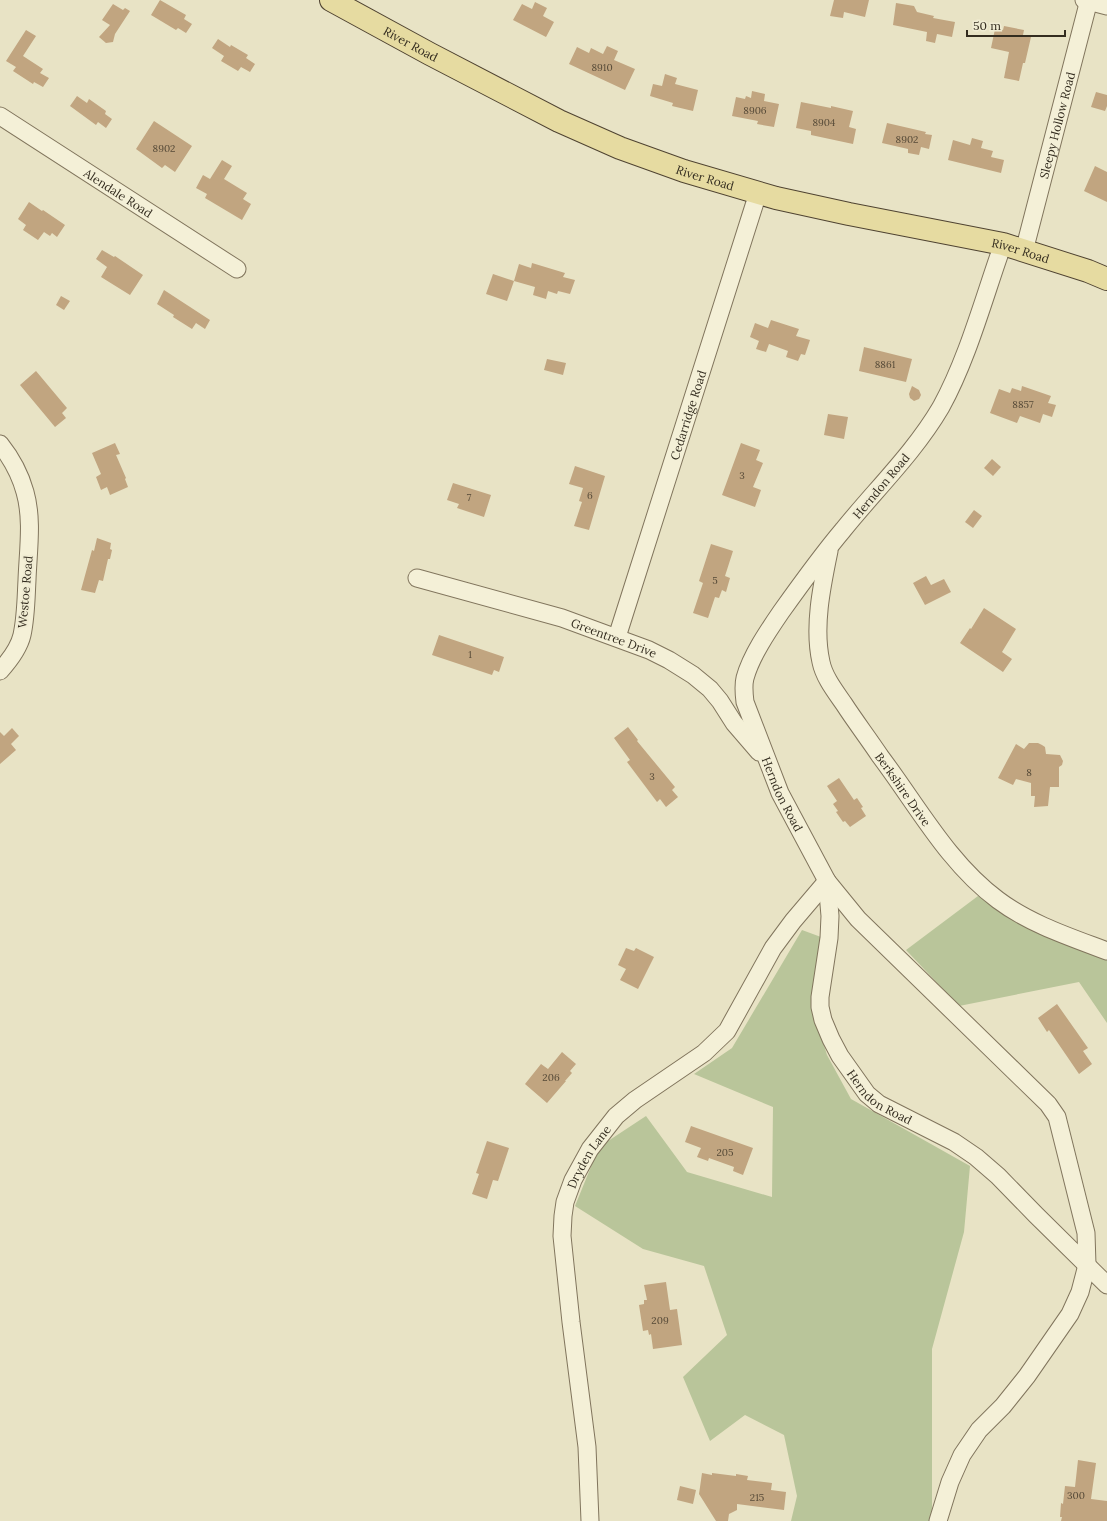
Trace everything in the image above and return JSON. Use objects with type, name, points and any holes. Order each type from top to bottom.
[{"type":"main road","name":"River Road","points":[[332,0],[430,54],[559,121],[620,148],[684,171],[758,193],[849,214],[1003,244],[1088,271],[1107,279]]},
{"type":"street","points":[[1088,0],[1107,6]]},
{"type":"street","name":"Sleepy Hollow Road","points":[[1024,251],[1088,0]]},
{"type":"street","name":"Alendale Road","points":[[0,116],[237,269]]},
{"type":"street","name":"Cedarridge Road","points":[[617,637],[758,193]]},
{"type":"street","name":"Herndon Road","points":[[1003,244],[958,370],[941,406],[924,434],[805,577],[776,620],[751,661],[744,688],[745,702],[780,793],[827,881],[830,916],[829,938],[820,997],[820,1007],[826,1026],[840,1056],[867,1094],[879,1104],[954,1142],[976,1157],[998,1176],[1107,1285]]},
{"type":"street","name":"Westoe Road","points":[[0,444],[14,464],[21,479],[28,508],[30,531],[25,614],[22,635],[7,664],[0,671]]},
{"type":"street","name":"Berkshire Drive","points":[[830,548],[822,584],[818,616],[821,662],[831,685],[856,722],[953,857],[976,882],[999,901],[1027,918],[1054,931],[1107,951]]},
{"type":"street","name":"Greentree Drive","points":[[417,578],[562,618],[617,637],[650,650],[670,660],[693,675],[715,695],[734,723],[769,764]]},
{"type":"street","points":[[827,881],[858,919],[1048,1104],[1057,1118],[1086,1233],[1087,1265],[1080,1292],[1070,1314],[1017,1388],[1003,1406],[979,1430],[962,1455],[950,1482],[938,1521]]},
{"type":"street","name":"Dryden Lane","points":[[590,1521],[587,1447],[562,1236],[563,1216],[573,1180],[590,1149],[616,1116],[635,1100],[704,1053],[727,1031],[773,948],[793,921],[827,881]]},
{"type":"green space","points":[[978,896],[1107,957],[1107,1023],[1079,982],[959,1006],[906,950]]},
{"type":"green space","points":[[802,930],[821,937],[814,1012],[827,1055],[851,1099],[970,1166],[964,1232],[932,1349],[931,1521],[791,1521],[797,1496],[784,1435],[745,1415],[710,1441],[683,1377],[727,1335],[704,1266],[643,1249],[575,1206],[599,1147],[646,1116],[687,1172],[772,1197],[773,1107],[694,1074],[732,1048]]},
{"type":"building","points":[[160,0],[186,15],[184,19],[192,24],[186,33],[178,28],[176,30],[151,15]]},
{"type":"building","points":[[834,0],[869,0],[865,17],[844,12],[843,18],[830,16]]},
{"type":"building","points":[[535,2],[547,8],[543,16],[554,22],[546,37],[513,20],[522,4],[532,9]]},
{"type":"building","points":[[896,3],[914,6],[917,12],[934,16],[933,18],[955,22],[952,37],[937,34],[935,43],[926,41],[927,32],[893,25]]},
{"type":"building","points":[[113,4],[123,10],[125,8],[130,11],[115,34],[113,42],[106,43],[99,37],[110,25],[102,20]]},
{"type":"building","points":[[1004,26],[1024,30],[1023,35],[1031,37],[1019,81],[1004,78],[1009,52],[991,48],[995,29],[1003,30]]},
{"type":"building","points":[[26,30],[36,36],[23,56],[43,69],[40,73],[49,78],[43,87],[34,82],[33,84],[13,71],[16,67],[6,61]]},
{"type":"building","points":[[218,39],[230,47],[231,45],[248,55],[246,58],[255,64],[250,72],[241,67],[238,71],[221,61],[224,56],[212,48]]},
{"type":"building","points":[[607,46],[618,51],[614,60],[635,69],[625,90],[569,64],[577,47],[589,53],[591,48],[603,54]]},
{"type":"building","points":[[665,74],[677,78],[675,84],[698,90],[693,111],[672,106],[673,103],[650,96],[653,84],[662,86]]},
{"type":"building","points":[[752,91],[765,94],[764,101],[779,104],[774,127],[757,124],[758,121],[732,116],[736,97],[745,99],[746,96],[751,98]]},
{"type":"building","points":[[1096,92],[1107,95],[1107,106],[1105,111],[1091,107]]},
{"type":"building","points":[[77,96],[87,103],[89,99],[106,111],[105,114],[112,119],[106,128],[98,122],[96,125],[70,106]]},
{"type":"building","points":[[801,102],[853,111],[849,127],[856,129],[853,144],[811,135],[811,131],[796,128]]},
{"type":"building","points":[[154,121],[192,146],[175,172],[165,165],[162,168],[136,149]]},
{"type":"building","points":[[887,123],[926,132],[925,134],[932,135],[929,149],[921,147],[919,155],[908,153],[908,149],[882,143]]},
{"type":"building","points":[[972,138],[983,141],[981,148],[993,151],[991,157],[1004,160],[1001,173],[948,160],[953,140],[970,145]]},
{"type":"building","points":[[222,160],[232,166],[224,179],[247,193],[243,199],[251,204],[242,220],[205,198],[207,194],[196,188],[203,175],[210,179]]},
{"type":"building","points":[[1095,166],[1107,172],[1107,202],[1084,191]]},
{"type":"building","points":[[29,202],[65,225],[57,237],[52,233],[50,236],[44,232],[38,240],[23,230],[26,225],[18,219]]},
{"type":"building","points":[[102,250],[114,257],[115,256],[143,275],[130,295],[101,277],[107,267],[96,259]]},
{"type":"building","points":[[532,263],[565,273],[563,277],[575,280],[570,294],[558,291],[557,294],[548,291],[546,299],[533,295],[535,287],[514,281],[519,264],[531,268]]},
{"type":"building","points":[[493,274],[514,281],[507,301],[486,294]]},
{"type":"building","points":[[164,290],[210,320],[205,329],[196,323],[192,329],[173,317],[174,315],[157,304]]},
{"type":"building","points":[[61,296],[70,301],[64,310],[56,305]]},
{"type":"building","points":[[771,320],[799,329],[796,336],[810,340],[805,355],[801,354],[798,361],[786,357],[788,351],[769,344],[766,352],[756,349],[759,341],[750,337],[755,323],[768,328]]},
{"type":"building","points":[[864,347],[912,359],[906,382],[859,371]]},
{"type":"building","points":[[547,359],[566,363],[563,375],[544,370]]},
{"type":"building","points":[[36,371],[67,408],[62,413],[66,418],[55,427],[20,385]]},
{"type":"building","points":[[912,386],[919,390],[921,395],[919,399],[914,401],[910,398],[909,394]]},
{"type":"building","points":[[1022,386],[1051,396],[1048,403],[1056,405],[1052,417],[1043,414],[1040,423],[1020,416],[1017,423],[990,413],[999,389],[1010,393],[1012,388],[1021,391]]},
{"type":"building","points":[[828,414],[848,417],[844,439],[824,435]]},
{"type":"building","points":[[115,443],[120,454],[116,455],[126,478],[128,487],[110,495],[107,487],[101,490],[96,477],[101,474],[92,453]]},
{"type":"building","points":[[741,443],[760,450],[756,460],[763,463],[753,487],[761,490],[755,507],[722,495]]},
{"type":"building","points":[[992,459],[1001,467],[993,476],[984,468]]},
{"type":"building","points":[[575,466],[605,476],[589,530],[574,526],[582,502],[579,501],[583,488],[569,484]]},
{"type":"building","points":[[453,483],[491,495],[484,517],[457,508],[459,504],[447,500]]},
{"type":"building","points":[[974,510],[982,516],[973,528],[965,522]]},
{"type":"building","points":[[97,538],[111,543],[110,549],[112,550],[110,559],[108,559],[103,581],[99,580],[95,593],[81,590],[92,550],[94,551]]},
{"type":"building","points":[[711,544],[733,551],[725,576],[730,578],[726,592],[722,590],[719,598],[715,597],[708,618],[693,613],[703,583],[699,581]]},
{"type":"building","points":[[926,576],[931,585],[944,579],[951,592],[925,605],[913,583]]},
{"type":"building","points":[[984,608],[1016,629],[1002,652],[1012,659],[1003,672],[960,643]]},
{"type":"building","points":[[439,635],[504,657],[499,672],[494,670],[492,675],[432,655]]},
{"type":"building","points":[[628,727],[638,740],[637,741],[675,787],[672,790],[678,797],[666,807],[660,799],[657,802],[627,762],[630,760],[614,738]]},
{"type":"building","points":[[12,728],[19,736],[11,744],[16,750],[0,764],[0,732],[4,736]]},
{"type":"building","points":[[1029,743],[1038,743],[1042,745],[1045,747],[1046,754],[1060,755],[1063,761],[1062,765],[1059,767],[1059,787],[1050,787],[1048,806],[1034,807],[1035,796],[1031,796],[1031,783],[1016,779],[1013,785],[998,778],[1016,744],[1024,749]]},
{"type":"building","points":[[839,778],[854,800],[857,798],[863,807],[861,808],[866,816],[850,827],[845,821],[843,822],[836,812],[838,811],[833,804],[837,801],[827,786]]},
{"type":"building","points":[[626,948],[634,951],[636,948],[654,957],[638,989],[620,980],[626,969],[618,965]]},
{"type":"building","points":[[1057,1004],[1088,1048],[1083,1051],[1092,1064],[1079,1074],[1049,1030],[1047,1032],[1038,1018]]},
{"type":"building","points":[[562,1052],[576,1064],[570,1071],[572,1073],[547,1103],[525,1084],[541,1064],[548,1069]]},
{"type":"building","points":[[691,1126],[753,1148],[743,1175],[733,1171],[734,1167],[709,1158],[708,1161],[697,1157],[701,1148],[685,1142]]},
{"type":"building","points":[[487,1141],[509,1148],[498,1181],[493,1180],[487,1199],[472,1194],[479,1174],[476,1173]]},
{"type":"building","points":[[666,1282],[670,1310],[677,1309],[682,1345],[653,1349],[651,1334],[649,1335],[648,1330],[643,1331],[639,1305],[644,1304],[644,1300],[647,1300],[644,1285]]},
{"type":"building","points":[[1078,1460],[1096,1463],[1091,1499],[1107,1501],[1107,1521],[1061,1521],[1061,1503],[1063,1504],[1065,1486],[1075,1487]]},
{"type":"building","points":[[702,1473],[736,1476],[736,1474],[748,1476],[747,1480],[772,1483],[771,1490],[786,1492],[784,1510],[737,1504],[737,1510],[729,1514],[728,1521],[716,1521],[699,1494]]},
{"type":"building","points":[[680,1486],[696,1490],[693,1504],[677,1500]]}]
